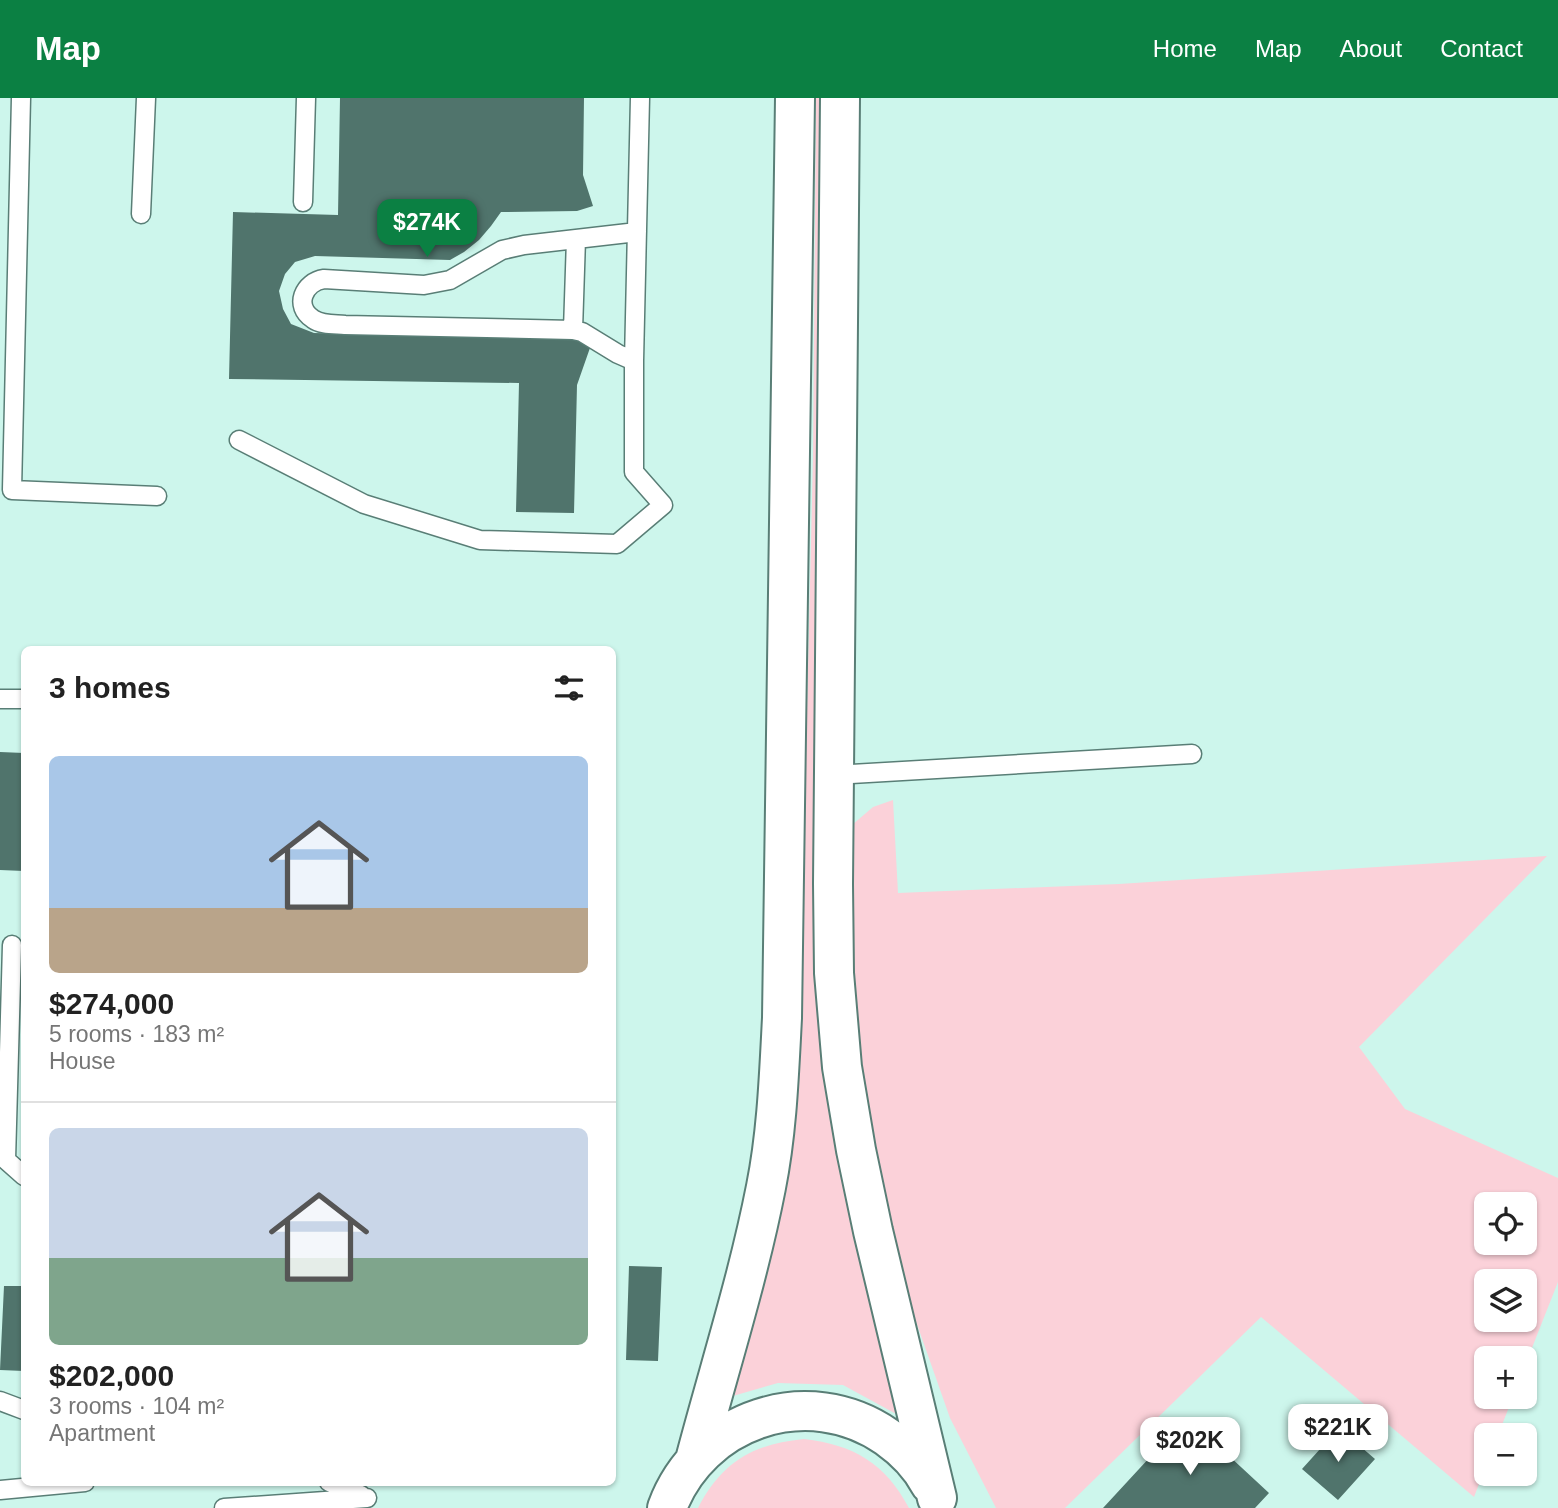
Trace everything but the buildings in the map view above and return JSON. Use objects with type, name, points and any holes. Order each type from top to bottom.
[{"type":"main road","points":[[695,1460],[748,1268],[766,1185],[777,1105],[783,963],[795,98]]},
{"type":"main road","points":[[840,98],[834,974],[842,1067],[856,1150],[939,1503]]},
{"type":"main road","points":[[667,1508],[677,1486],[695,1460],[720,1438],[750,1422],[793,1412],[827,1413],[859,1422],[879,1432],[913,1460],[927,1478],[939,1503]]},
{"type":"lane","points":[[21,98],[12,490],[157,496]]},
{"type":"lane","points":[[141,214],[146,98]]},
{"type":"lane","points":[[303,202],[306,98]]},
{"type":"lane","points":[[239,440],[364,504],[480,540],[617,544],[663,505],[634,472],[640,98]]},
{"type":"lane","points":[[634,361],[582,332],[573,330],[345,325],[316,321],[309,317],[304,310],[303,301],[304,292],[316,280],[436,284],[450,280],[502,250],[637,232]]},
{"type":"lane","points":[[573,330],[576,239]]},
{"type":"lane","points":[[0,699],[21,699]]},
{"type":"lane","points":[[834,775],[1192,754]]},
{"type":"lane","points":[[12,944],[6,1160],[21,1173]]},
{"type":"lane","points":[[0,1401],[21,1409]]},
{"type":"lane","points":[[0,1490],[42,1486]]},
{"type":"lane","points":[[336,1486],[369,1503]]},
{"type":"lane","points":[[223,1508],[369,1503]]},
{"type":"shaded area","points":[[816,98],[822,98],[819,874],[898,1415],[843,1385],[778,1383],[726,1398],[767,1273],[788,1171],[799,1052],[813,457]]},
{"type":"shaded area","points":[[893,800],[898,893],[1119,884],[1547,856],[1359,1047],[1405,1109],[1558,1178],[1558,1282],[1533,1346],[1474,1346],[1474,1409],[1508,1409],[1503,1423],[1474,1423],[1474,1486],[1478,1486],[1474,1497],[1261,1317],[1065,1508],[996,1508],[950,1418],[900,1276],[875,1170],[855,1024],[852,825],[873,807]]},
{"type":"shaded area","points":[[804,1439],[838,1446],[866,1459],[890,1479],[909,1508],[698,1508],[718,1479],[741,1458],[769,1445]]}]
